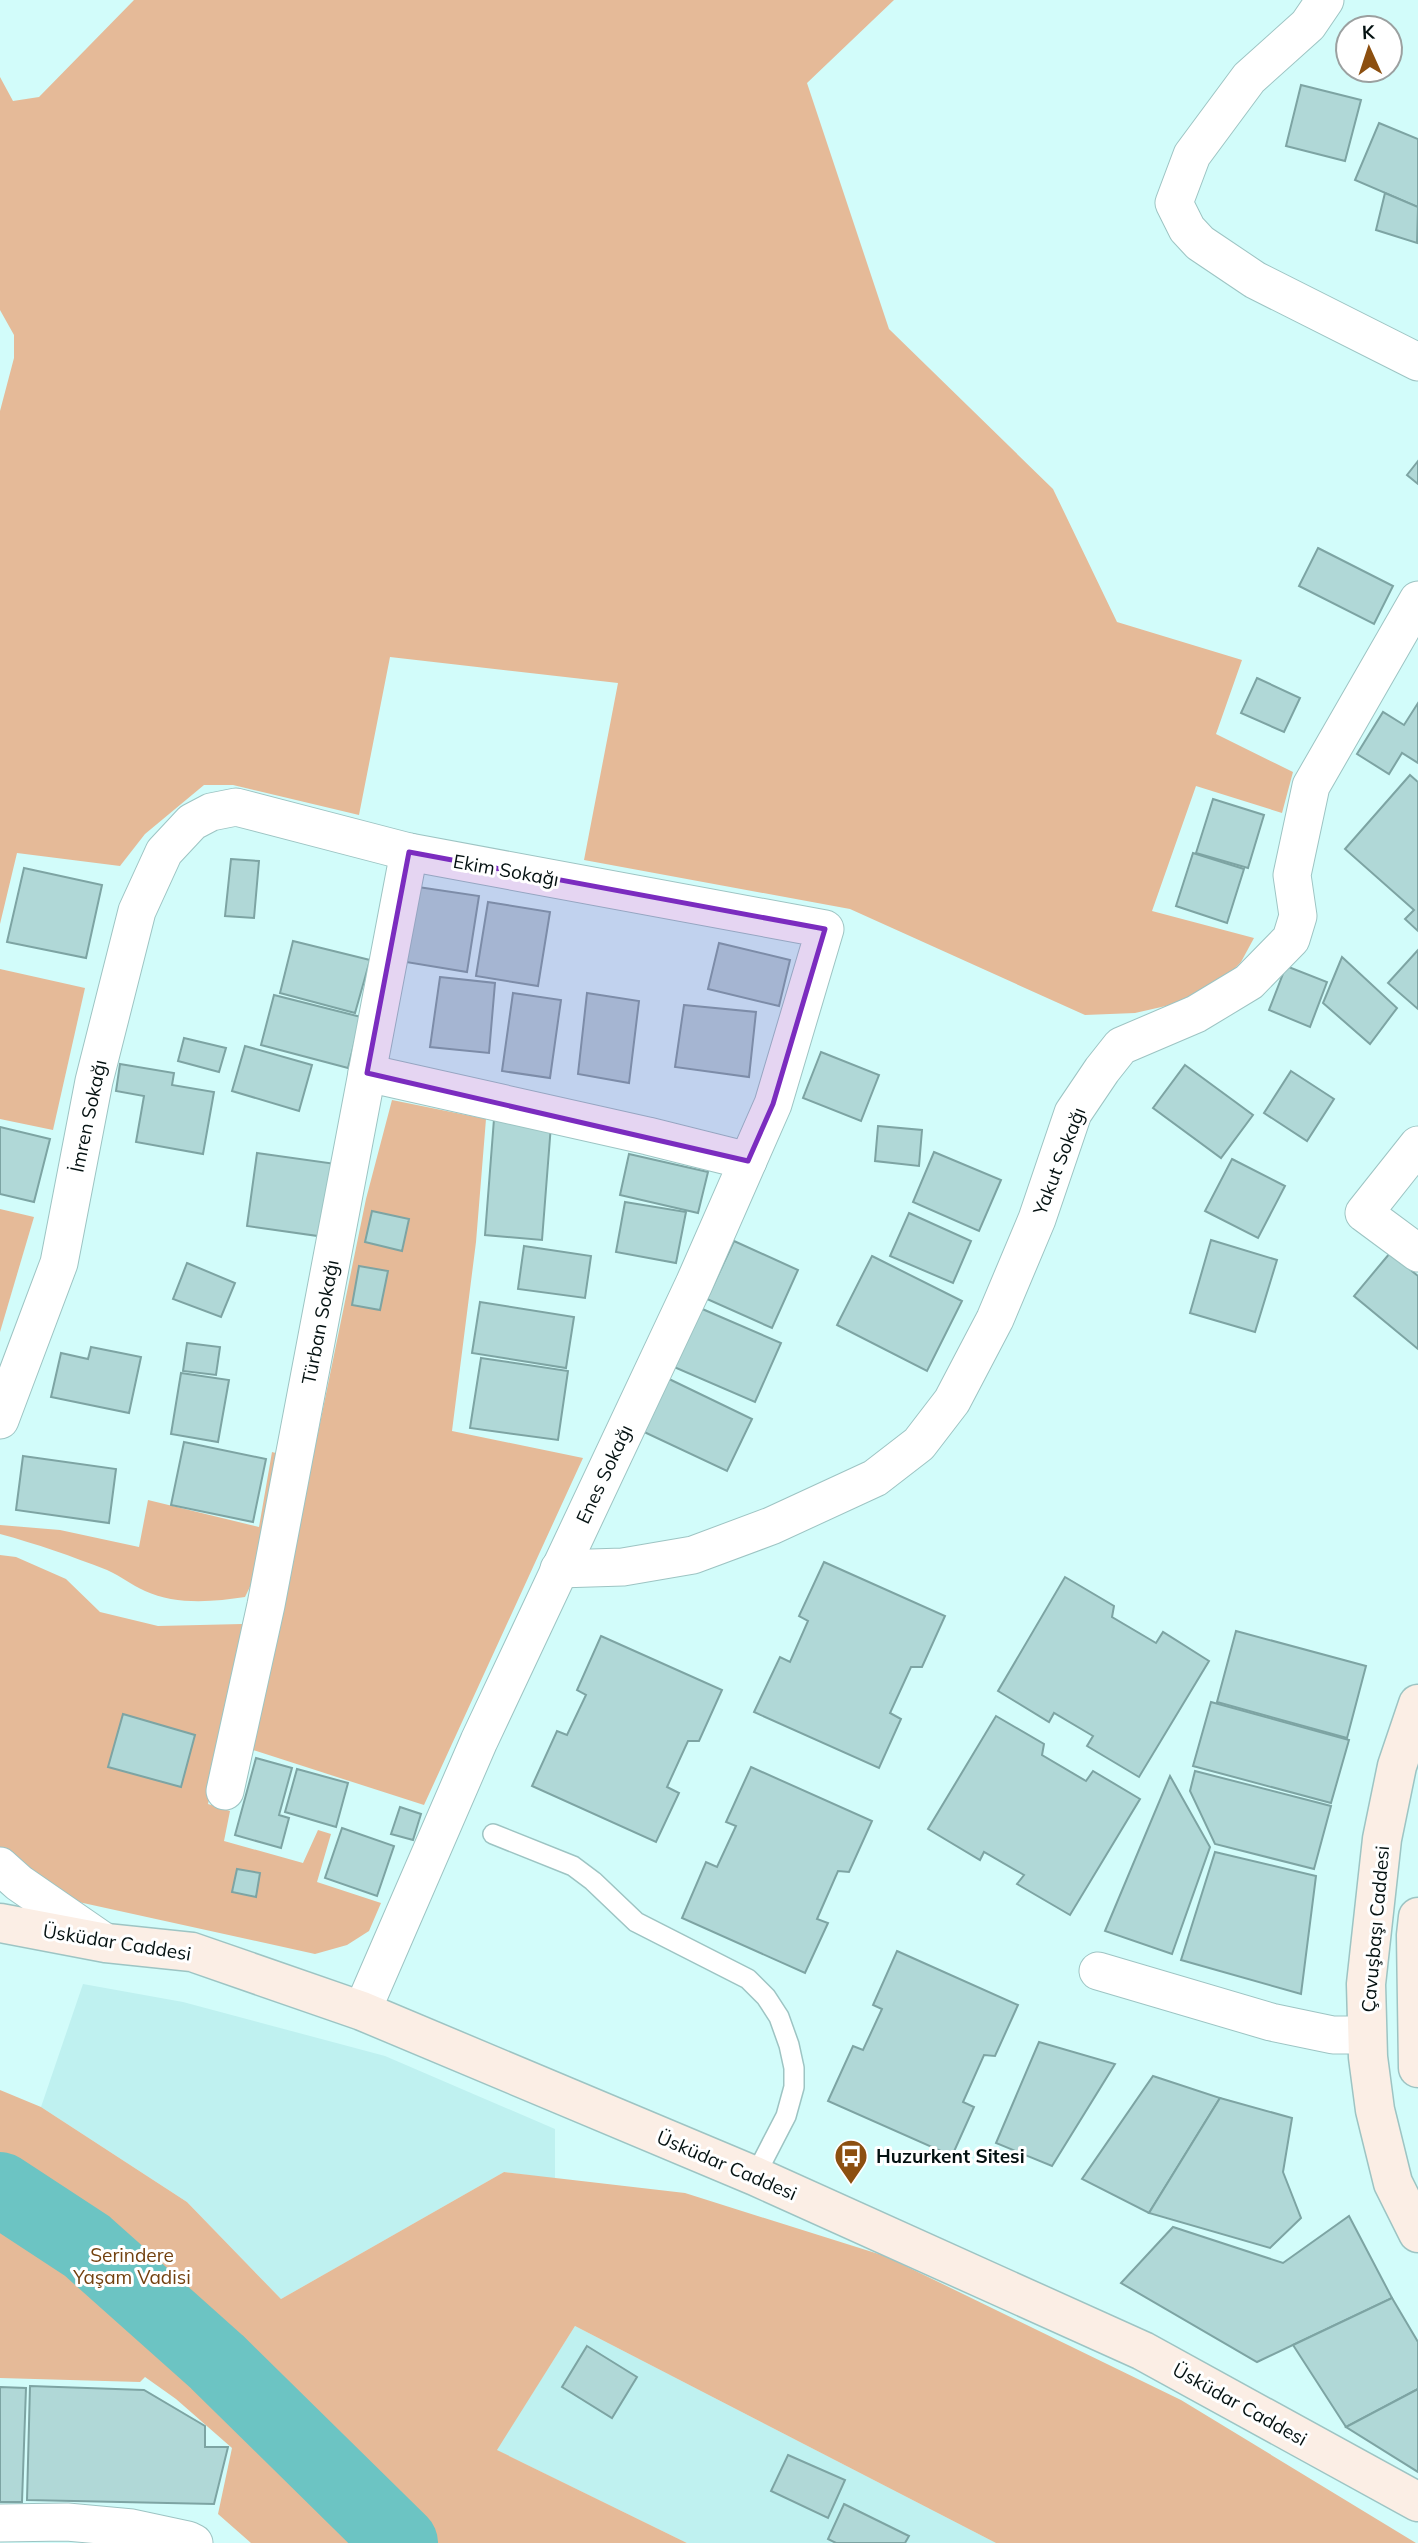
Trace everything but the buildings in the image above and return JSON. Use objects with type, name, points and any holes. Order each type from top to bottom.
[{"type":"street","points":[[1325,0],[1308,25],[1249,78],[1192,155],[1174,203],[1187,229],[1200,243],[1255,280],[1418,362]]},
{"type":"street","name":"Yakut Sokağı","points":[[559,1569],[623,1567],[693,1555],[771,1526],[875,1478],[919,1444],[952,1401],[995,1319],[1037,1219],[1073,1113],[1102,1070],[1121,1046],[1196,1014],[1249,982],[1291,939],[1298,916],[1292,875],[1311,786],[1418,600]]},
{"type":"street","name":"Ekim Sokağı","points":[[192,822],[211,811],[236,807],[410,852],[825,929]]},
{"type":"street","name":"İmren Sokağı","points":[[0,1420],[59,1263],[94,1081],[137,911],[164,852],[192,822]]},
{"type":"street","name":"Türban Sokağı","points":[[225,1791],[261,1630],[410,852]]},
{"type":"street","name":"Enes Sokağı","points":[[362,2011],[479,1741],[694,1283],[773,1104],[825,929]]},
{"type":"street","points":[[367,1073],[748,1161]]},
{"type":"street","points":[[1418,1145],[1364,1213],[1418,1253]]},
{"type":"street","name":"Çavuşbaşı Caddesi","points":[[1418,1704],[1397,1766],[1382,1839],[1366,1984],[1367,2035],[1375,2110],[1393,2183],[1418,2234]]},
{"type":"street","points":[[0,1866],[107,1943]]},
{"type":"street","points":[[1418,1917],[1418,2068]]},
{"type":"street","name":"Üsküdar Caddesi","points":[[0,1923],[107,1943],[192,1952],[362,2011],[755,2176],[1143,2351],[1418,2502]]},
{"type":"street","points":[[1098,1972],[1271,2022],[1333,2035],[1367,2035]]},
{"type":"street","points":[[0,2523],[67,2522],[132,2528],[188,2539],[194,2543]]},
{"type":"lane","points":[[493,1834],[573,1866],[636,1922],[748,1979],[766,1997],[779,2017],[789,2045],[794,2068],[794,2087],[786,2116],[755,2176]]},
{"type":"highlighted area","points":[[409,852],[825,929],[773,1104],[748,1161],[367,1073]]},
{"type":"shaded area","points":[[83,1984],[183,2002],[385,2056],[555,2129],[555,2179],[504,2172],[281,2299],[187,2202],[41,2107]]},
{"type":"shaded area","points":[[575,2326],[996,2543],[687,2543],[496,2450]]},
{"type":"green space","points":[[134,0],[894,0],[807,83],[889,329],[1053,489],[1117,622],[1242,660],[1216,734],[1293,772],[1282,813],[1196,786],[1152,911],[1254,938],[1241,962],[1224,980],[1179,1003],[1135,1013],[1085,1015],[850,909],[584,860],[618,683],[390,657],[359,815],[233,785],[204,785],[145,834],[120,866],[17,853],[0,924],[0,411],[14,358],[14,335],[0,310],[0,77],[13,101],[39,97]]},
{"type":"green space","points":[[0,969],[85,988],[53,1130],[0,1119]]},
{"type":"green space","points":[[392,1100],[486,1119],[476,1242],[452,1431],[583,1458],[424,1805],[253,1750],[366,1199]]},
{"type":"green space","points":[[0,1209],[34,1217],[0,1332]]},
{"type":"green space","points":[[272,1452],[283,1455],[259,1568],[245,1597],[194,1601],[169,1599],[140,1589],[107,1570],[0,1534],[0,1525],[60,1530],[139,1547],[148,1500],[259,1527]]},
{"type":"green space","points":[[0,1555],[16,1557],[66,1579],[100,1612],[158,1626],[242,1624],[248,1630],[208,1804],[230,1811],[224,1841],[303,1863],[318,1830],[331,1834],[317,1882],[381,1903],[369,1931],[347,1945],[315,1954],[74,1901],[0,1851]]},
{"type":"green space","name":"Serindere Yaşam Vadisi","points":[[0,2090],[41,2107],[187,2202],[281,2299],[504,2172],[685,2193],[885,2256],[1181,2400],[1416,2543],[996,2543],[575,2326],[497,2450],[687,2543],[251,2543],[218,2514],[232,2448],[176,2399],[145,2377],[140,2382],[0,2378]]},
{"type":"waterway","points":[[0,2189],[87,2246],[217,2362],[401,2543]]},
{"type":"place","name":"Huzurkent Sitesi","points":[[851,2186]]}]
